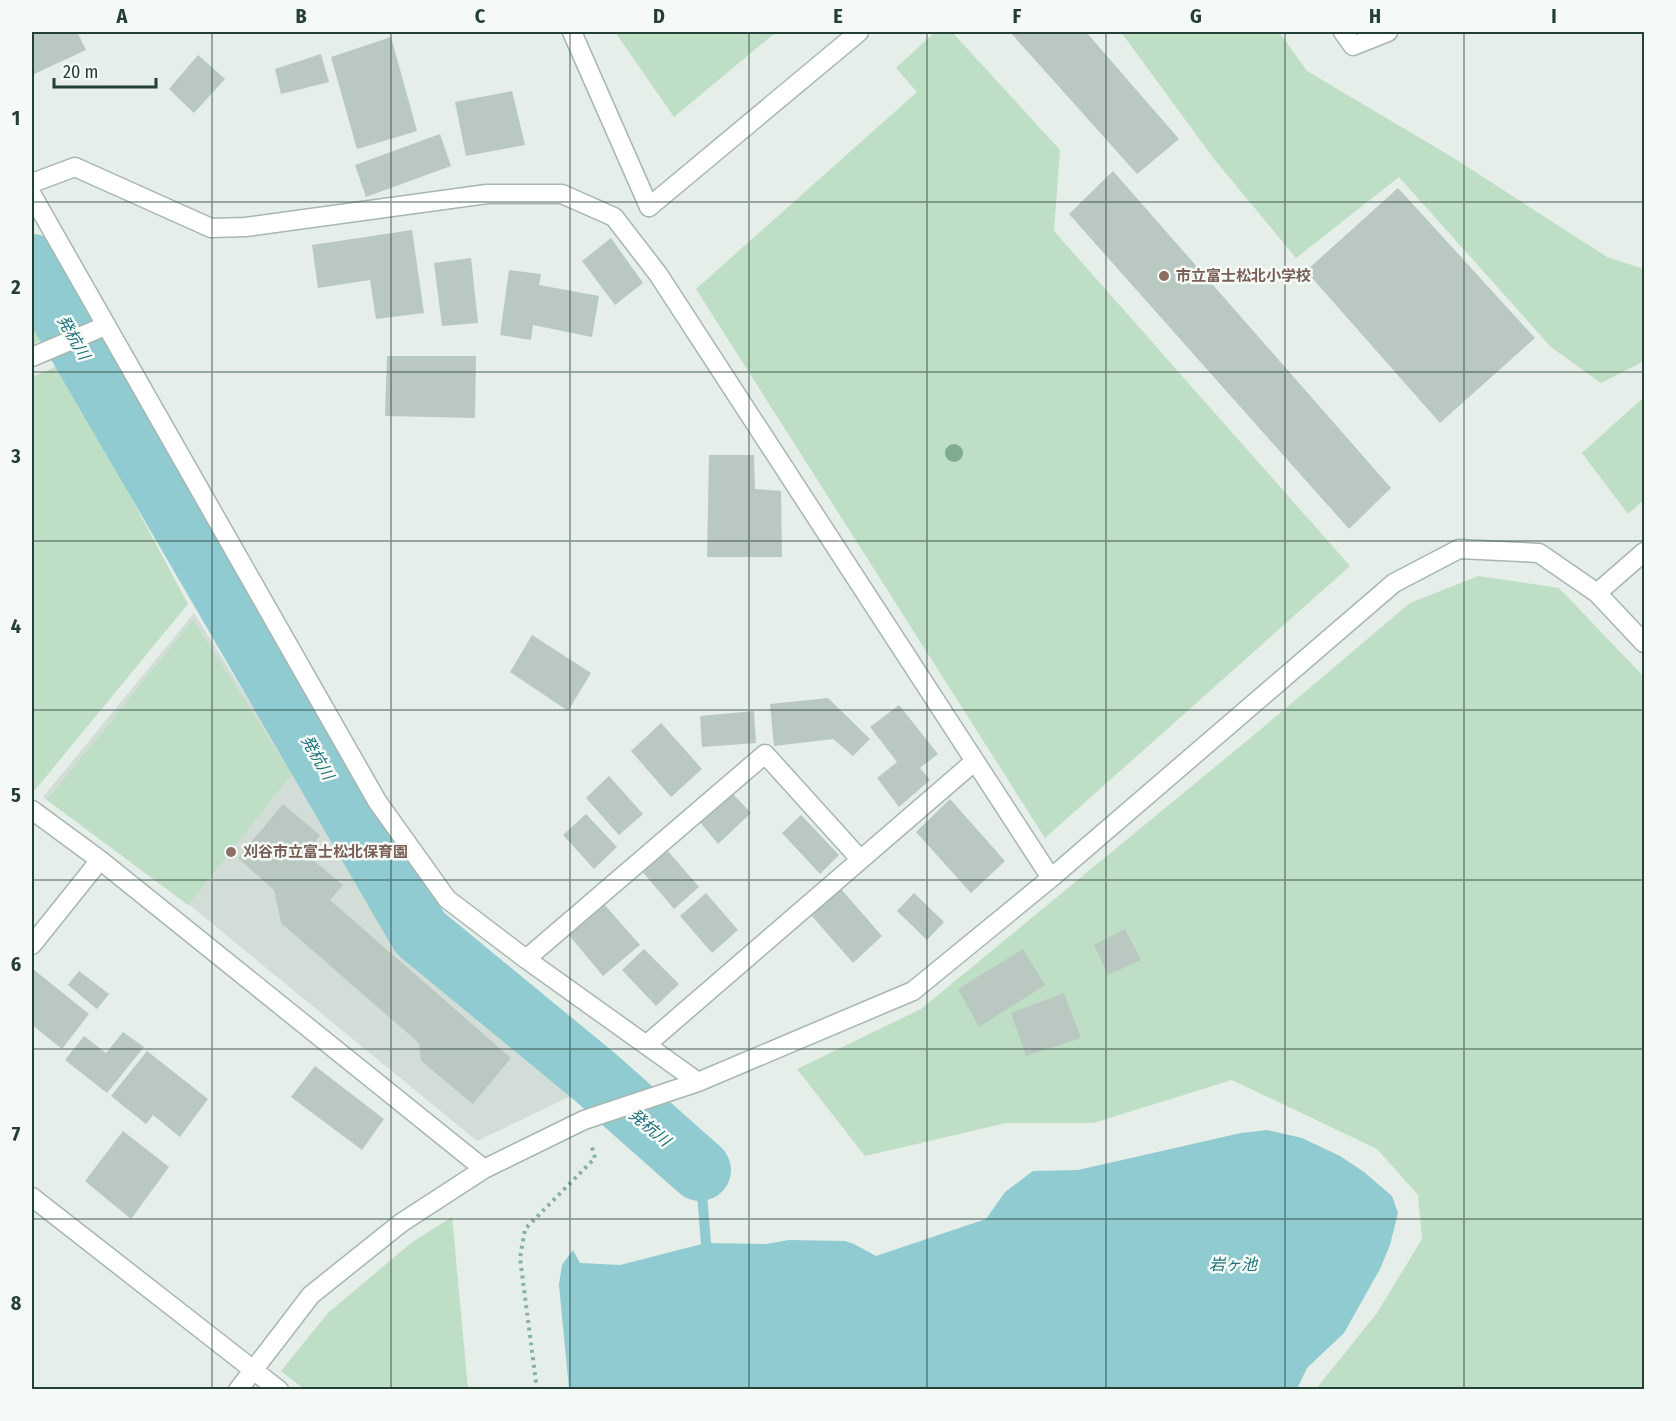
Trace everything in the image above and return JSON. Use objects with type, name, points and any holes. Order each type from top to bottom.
[{"type":"street","points":[[572,32],[649,207],[859,32]]},
{"type":"street","points":[[1343,32],[1353,46],[1388,32]]},
{"type":"street","points":[[32,183],[75,167],[211,228],[246,227],[487,194],[562,194],[614,217],[665,284],[1051,878]]},
{"type":"street","points":[[32,195],[377,801],[447,899],[526,959],[698,1082]]},
{"type":"street","points":[[32,357],[105,326]]},
{"type":"street","points":[[238,1389],[311,1295],[401,1223],[484,1169],[585,1120],[698,1082],[913,991],[1051,878],[1394,583],[1459,549],[1539,553],[1597,593],[1644,643]]},
{"type":"street","points":[[1597,593],[1644,552]]},
{"type":"street","points":[[526,959],[765,754],[860,859]]},
{"type":"street","points":[[646,1045],[975,761]]},
{"type":"street","points":[[32,810],[99,860],[484,1169]]},
{"type":"street","points":[[32,945],[99,860]]},
{"type":"street","points":[[32,1197],[279,1389]]},
{"type":"path","points":[[537,1389],[520,1258],[525,1229],[595,1158],[585,1120]]},
{"type":"shaded area","name":"刈谷市立富士松北保育園","points":[[194,613],[385,918],[575,1094],[477,1141],[192,907],[43,797]]},
{"type":"green space","points":[[615,32],[776,32],[674,117]]},
{"type":"green space","points":[[935,32],[952,32],[1060,150],[1054,231],[1350,566],[1045,838],[696,289],[917,92],[896,68]]},
{"type":"green space","points":[[1121,32],[1279,32],[1307,71],[1452,157],[1607,257],[1644,269],[1644,361],[1601,383],[1551,347],[1399,177],[1296,258],[1214,159]]},
{"type":"green space","points":[[32,313],[47,338],[32,345]]},
{"type":"green space","points":[[60,365],[188,604],[35,790],[32,787],[32,377]]},
{"type":"green space","points":[[1644,397],[1644,500],[1628,514],[1582,453]]},
{"type":"green space","points":[[1478,576],[1559,588],[1644,677],[1644,1389],[1316,1389],[1377,1313],[1422,1239],[1418,1195],[1377,1149],[1232,1080],[1093,1123],[1006,1123],[865,1156],[797,1069],[921,1009],[1260,730],[1410,603]]},
{"type":"green space","points":[[193,620],[292,774],[188,905],[47,800]]},
{"type":"green space","points":[[452,1217],[468,1389],[304,1389],[281,1371],[328,1313],[411,1243]]},
{"type":"water","name":"岩ヶ池","points":[[1267,1130],[1302,1138],[1340,1156],[1364,1172],[1392,1196],[1398,1213],[1390,1245],[1380,1269],[1344,1333],[1307,1368],[1297,1389],[569,1389],[559,1285],[562,1265],[573,1250],[580,1263],[620,1265],[706,1243],[766,1244],[789,1240],[845,1241],[876,1256],[986,1219],[1005,1192],[1033,1171],[1078,1170],[1241,1133]]},
{"type":"building","points":[[32,32],[77,32],[86,50],[32,75]]},
{"type":"building","points":[[1010,32],[1086,32],[1179,139],[1137,174]]},
{"type":"building","points":[[391,37],[417,131],[357,149],[331,57]]},
{"type":"building","points":[[321,54],[329,82],[281,94],[275,69]]},
{"type":"building","points":[[198,55],[225,79],[194,113],[169,89]]},
{"type":"building","points":[[512,91],[525,145],[466,156],[455,102]]},
{"type":"building","points":[[440,134],[451,166],[366,197],[355,165]]},
{"type":"building","points":[[1113,171],[1391,488],[1349,529],[1069,214]]},
{"type":"building","points":[[1398,188],[1535,338],[1440,423],[1306,271]]},
{"type":"building","points":[[412,230],[424,313],[376,319],[370,280],[318,288],[312,245]]},
{"type":"building","points":[[611,238],[643,283],[615,305],[582,261]]},
{"type":"building","points":[[471,258],[478,323],[442,326],[434,263]]},
{"type":"building","points":[[509,270],[541,274],[539,285],[599,296],[592,337],[533,325],[531,340],[500,335]]},
{"type":"building","points":[[387,356],[476,356],[475,418],[385,416]]},
{"type":"building","points":[[709,455],[754,455],[755,489],[781,491],[782,557],[707,557]]},
{"type":"building","points":[[532,635],[591,673],[568,711],[510,672]]},
{"type":"building","points":[[828,698],[870,739],[853,756],[833,739],[774,746],[770,704]]},
{"type":"building","points":[[899,705],[938,754],[920,768],[930,780],[899,807],[877,778],[897,762],[870,727]]},
{"type":"building","points":[[754,711],[756,743],[702,747],[700,716]]},
{"type":"building","points":[[661,723],[702,769],[671,797],[631,751]]},
{"type":"building","points":[[609,776],[643,814],[619,835],[586,798]]},
{"type":"building","points":[[732,793],[751,813],[718,844],[700,822]]},
{"type":"building","points":[[950,799],[1005,861],[971,893],[916,832]]},
{"type":"building","points":[[283,804],[320,835],[306,854],[343,885],[330,900],[511,1058],[473,1104],[421,1061],[419,1043],[281,923],[274,890],[238,858]]},
{"type":"building","points":[[586,814],[617,847],[594,869],[563,835]]},
{"type":"building","points":[[801,815],[839,855],[820,874],[782,833]]},
{"type":"building","points":[[666,849],[699,887],[674,909],[641,870]]},
{"type":"building","points":[[841,889],[882,936],[853,963],[811,915]]},
{"type":"building","points":[[706,893],[738,930],[712,953],[680,916]]},
{"type":"building","points":[[914,893],[944,922],[927,940],[897,911]]},
{"type":"building","points":[[603,903],[640,945],[603,976],[568,934]]},
{"type":"building","points":[[1125,929],[1141,960],[1108,975],[1094,945]]},
{"type":"building","points":[[644,949],[679,984],[656,1006],[622,970]]},
{"type":"building","points":[[1023,949],[1045,985],[979,1027],[958,989]]},
{"type":"building","points":[[33,969],[89,1014],[62,1049],[32,1025]]},
{"type":"building","points":[[79,971],[109,994],[97,1009],[68,985]]},
{"type":"building","points":[[1064,993],[1081,1038],[1026,1056],[1011,1013]]},
{"type":"building","points":[[123,1032],[144,1047],[107,1093],[65,1060],[84,1036],[106,1053]]},
{"type":"building","points":[[147,1051],[208,1099],[180,1137],[153,1115],[146,1124],[111,1096]]},
{"type":"building","points":[[315,1066],[384,1119],[362,1150],[291,1097]]},
{"type":"building","points":[[123,1131],[169,1167],[131,1219],[85,1181]]},
{"type":"waterway","name":"発杭川","points":[[32,265],[420,933],[595,1077],[700,1170]]},
{"type":"waterway","points":[[700,1170],[706,1243],[711,1256]]},
{"type":"place","name":"市立富士松北小学校","points":[[1164,276]]},
{"type":"place","name":"刈谷市立富士松北保育園","points":[[231,852]]}]
